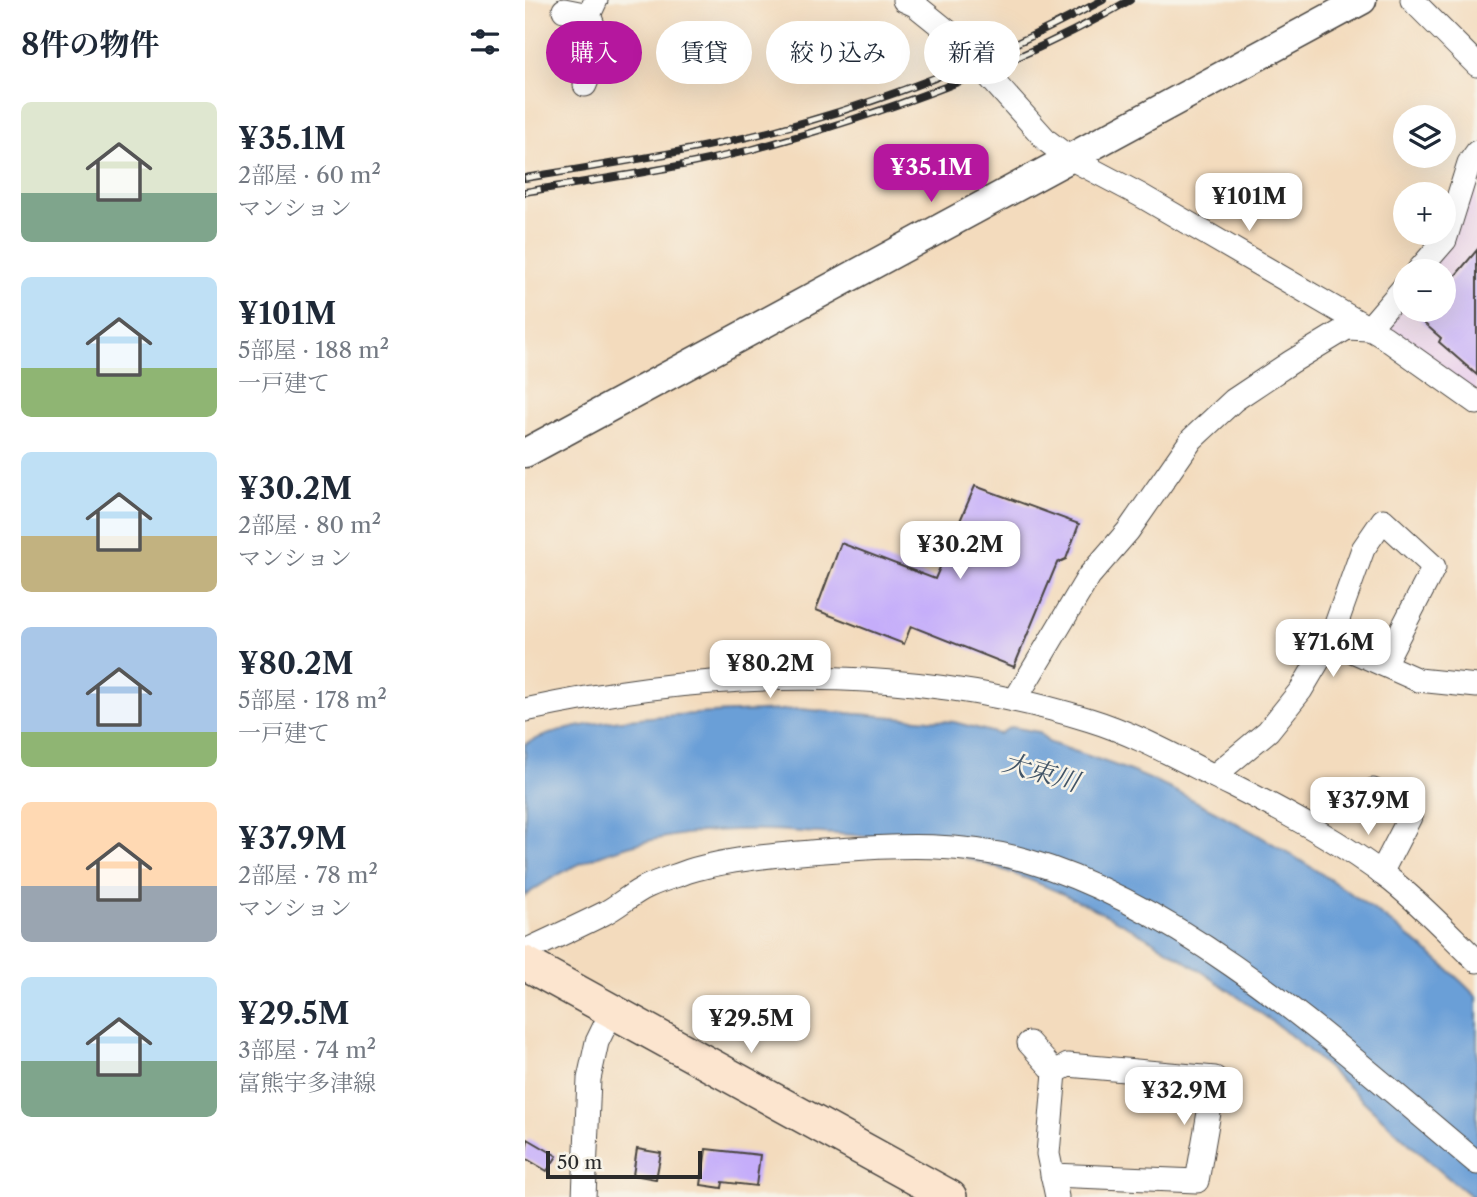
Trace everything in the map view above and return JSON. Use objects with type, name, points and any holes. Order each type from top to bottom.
[{"type":"main road","points":[[525,963],[614,1009],[950,1197]]},
{"type":"street","points":[[904,0],[915,5],[951,34],[1047,141],[1068,158],[1140,195],[1368,329],[1477,403]]},
{"type":"street","points":[[525,453],[1362,0]]},
{"type":"street","points":[[1412,0],[1477,65]]},
{"type":"street","points":[[564,10],[593,8],[601,45],[585,85]]},
{"type":"street","points":[[1428,259],[1445,240],[1469,163],[1477,152]]},
{"type":"street","points":[[1368,329],[1393,300]]},
{"type":"street","points":[[1015,701],[1089,576],[1128,531],[1192,439],[1234,400],[1291,362],[1347,328],[1368,329]]},
{"type":"street","points":[[1214,776],[1268,731],[1301,690],[1330,641],[1363,549],[1383,520],[1434,567],[1384,664]]},
{"type":"street","points":[[1330,641],[1418,680],[1477,686]]},
{"type":"street","points":[[525,710],[617,691],[760,678],[893,681],[935,685],[1092,720],[1283,811],[1381,873],[1477,961]]},
{"type":"street","points":[[1373,790],[1400,803],[1410,817],[1381,873]]},
{"type":"street","points":[[525,951],[605,913],[648,886],[693,870],[818,851],[880,847],[939,846],[1022,860],[1080,878],[1139,907],[1188,937],[1305,1020],[1477,1163]]},
{"type":"street","points":[[584,1197],[589,1079],[597,1042],[614,1009]]},
{"type":"street","points":[[1029,1043],[1055,1072],[1048,1154],[1055,1186],[1197,1181],[1216,1077],[1068,1065],[1055,1072]]},
{"type":"shaded area","points":[[1477,171],[1477,393],[1383,327],[1393,315],[1393,322],[1456,322],[1456,259],[1436,259],[1442,245],[1456,245],[1456,216]]},
{"type":"water","name":"大束川","points":[[799,709],[954,722],[999,734],[1011,727],[1039,732],[1048,742],[1128,770],[1195,801],[1282,849],[1366,904],[1443,965],[1477,997],[1477,1197],[1472,1197],[1426,1159],[1295,1039],[1194,967],[1154,941],[1070,897],[981,862],[877,837],[729,830],[657,839],[623,848],[556,876],[525,896],[525,744],[551,734],[619,720]]},
{"type":"building","points":[[1477,250],[1477,375],[1439,342],[1441,338],[1423,322],[1456,322],[1456,275]]},
{"type":"building","points":[[975,486],[1079,524],[1066,559],[1057,563],[1014,667],[911,626],[904,644],[816,610],[841,543],[935,579]]},
{"type":"building","points":[[528,1139],[557,1156],[547,1171],[525,1158]]},
{"type":"building","points":[[637,1149],[661,1153],[656,1179],[633,1175]]},
{"type":"building","points":[[706,1149],[760,1155],[756,1186],[723,1182],[722,1188],[701,1185]]},
{"type":"railway","points":[[525,178],[651,157],[776,130],[818,118],[944,74],[1025,39],[1103,0]]},
{"type":"railway","points":[[525,192],[722,157],[847,122],[994,68],[1087,24],[1130,0]]}]
